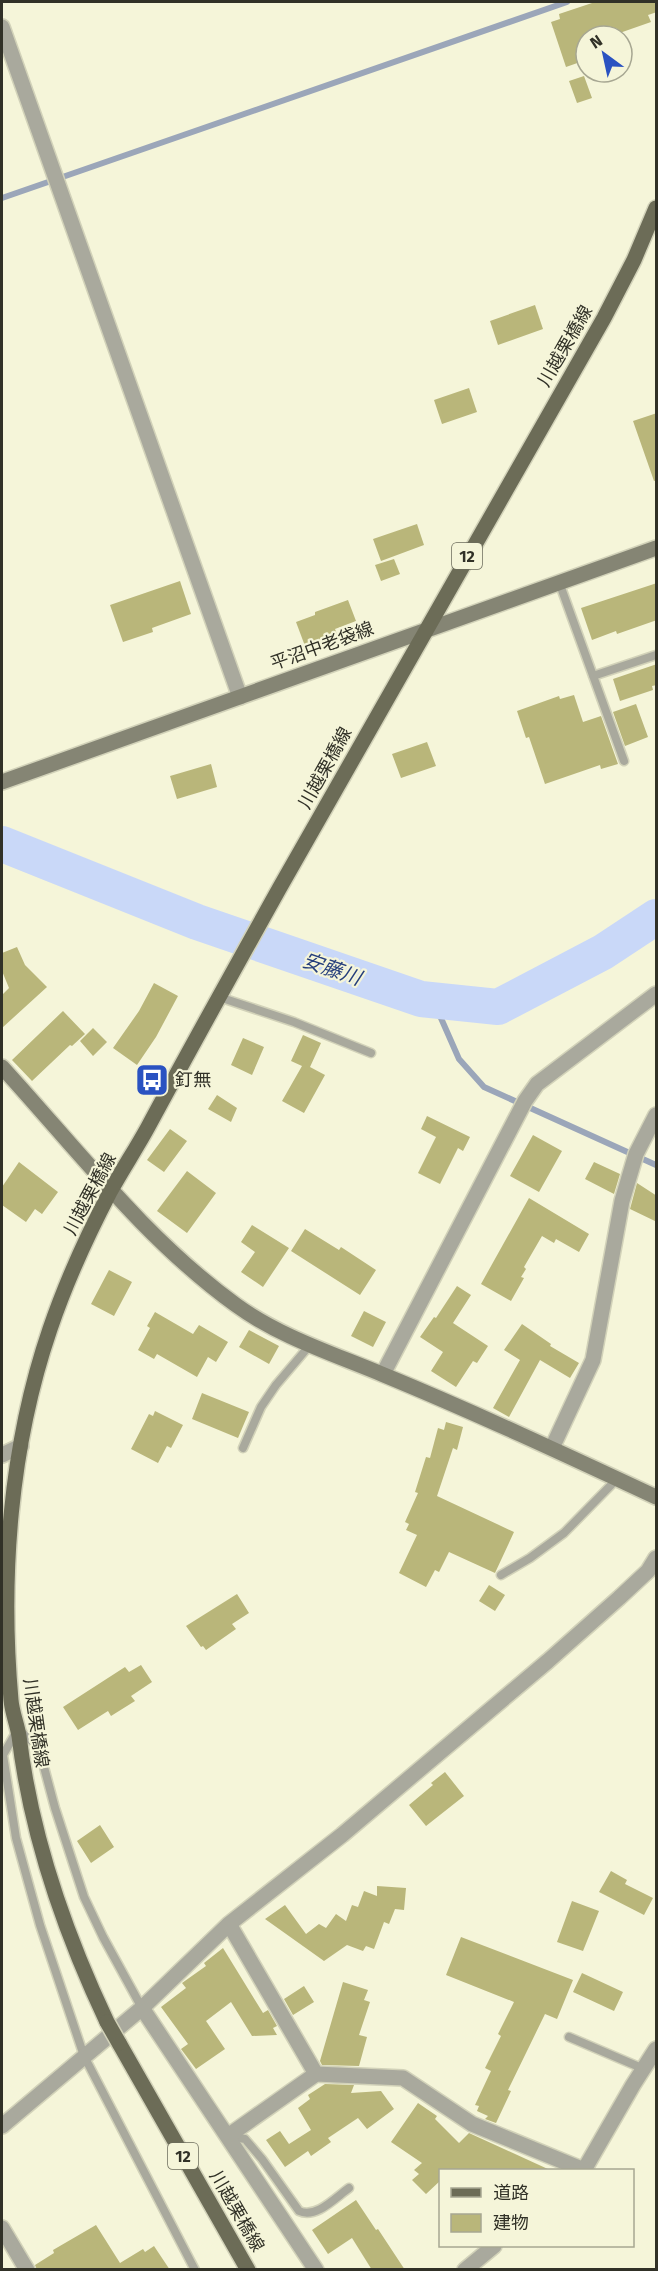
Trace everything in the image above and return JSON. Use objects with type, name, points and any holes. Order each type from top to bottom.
[{"type":"main road","name":"川越栗橋線","points":[[248,2270],[107,2022],[74,1948],[54,1893],[38,1837],[23,1773],[18,1729],[11,1706],[8,1568],[12,1513],[21,1446],[34,1382],[51,1327],[78,1260],[111,1190],[425,630],[604,318],[634,260],[657,208]]},
{"type":"street","points":[[2,27],[240,696]]},
{"type":"street","name":"平沼中老袋線","points":[[2,782],[657,548]]},
{"type":"street","points":[[383,1374],[525,1101],[537,1084],[657,994]]},
{"type":"street","points":[[2,1067],[111,1190],[158,1238],[213,1288],[238,1307],[310,1345],[383,1374],[552,1448],[657,1497]]},
{"type":"street","points":[[552,1448],[592,1360],[622,1201],[636,1154],[657,1116]]},
{"type":"street","points":[[2,1455],[21,1446]]},
{"type":"street","points":[[2,2126],[142,2008],[229,1924],[351,1827],[548,1661],[648,1571],[657,1558]]},
{"type":"street","points":[[229,1924],[315,2074]]},
{"type":"street","points":[[142,2008],[316,2270]]},
{"type":"street","points":[[585,2169],[657,2049]]},
{"type":"street","points":[[228,2136],[315,2074],[403,2078],[472,2124],[582,2169]]},
{"type":"street","points":[[2,2228],[27,2270]]},
{"type":"street","points":[[465,2270],[493,2247]]},
{"type":"lane","points":[[559,582],[624,761]]},
{"type":"lane","points":[[593,676],[657,655]]},
{"type":"lane","points":[[223,990],[371,1053]]},
{"type":"lane","points":[[243,1448],[261,1407],[276,1385],[310,1345]]},
{"type":"lane","points":[[501,1575],[530,1558],[564,1533],[617,1479]]},
{"type":"lane","points":[[142,2008],[84,1897],[41,1756],[34,1743],[18,1729],[3,1755],[16,1838],[40,1925],[84,2056],[195,2270]]},
{"type":"lane","points":[[569,2037],[644,2069]]},
{"type":"lane","points":[[228,2136],[245,2139],[299,2211],[306,2215],[316,2212],[349,2188]]},
{"type":"building","points":[[595,2],[657,2],[657,12],[648,15],[651,22],[634,28],[634,24],[574,24],[574,64],[566,67],[551,22],[560,19],[559,14]]},
{"type":"building","points":[[574,79],[574,84],[587,84],[592,98],[577,103],[569,81]]},
{"type":"building","points":[[535,305],[543,329],[498,345],[490,321]]},
{"type":"building","points":[[469,388],[477,412],[442,424],[434,400]]},
{"type":"building","points":[[657,413],[657,480],[654,481],[633,421]]},
{"type":"building","points":[[417,524],[424,545],[381,561],[373,539]]},
{"type":"building","points":[[394,559],[400,574],[381,581],[375,565]]},
{"type":"building","points":[[180,581],[191,614],[152,628],[153,632],[123,642],[110,605]]},
{"type":"building","points":[[657,583],[657,620],[592,640],[581,608]]},
{"type":"building","points":[[348,600],[356,621],[335,629],[337,634],[305,646],[296,622],[315,615],[315,612]]},
{"type":"building","points":[[657,664],[657,685],[652,686],[653,690],[620,701],[613,679]]},
{"type":"building","points":[[574,695],[583,722],[601,716],[618,764],[601,769],[600,765],[545,784],[529,737],[526,738],[517,711],[559,696],[560,699]]},
{"type":"building","points":[[636,704],[648,737],[625,746],[613,712]]},
{"type":"building","points":[[427,742],[436,766],[401,778],[392,754]]},
{"type":"building","points":[[211,764],[217,787],[177,799],[170,776]]},
{"type":"building","points":[[17,947],[25,965],[47,987],[2,1028],[2,995],[9,988],[2,971],[2,953]]},
{"type":"building","points":[[154,983],[178,996],[156,1037],[137,1065],[113,1048],[139,1011]]},
{"type":"building","points":[[63,1011],[85,1034],[32,1081],[12,1060]]},
{"type":"building","points":[[93,1028],[107,1042],[93,1056],[80,1041]]},
{"type":"building","points":[[303,1035],[321,1043],[310,1067],[325,1075],[304,1113],[282,1101],[302,1066],[291,1061]]},
{"type":"building","points":[[243,1038],[264,1047],[252,1075],[231,1065]]},
{"type":"building","points":[[217,1095],[237,1108],[231,1122],[208,1109]]},
{"type":"building","points":[[427,1116],[470,1137],[463,1151],[458,1148],[440,1184],[418,1173],[436,1137],[421,1129]]},
{"type":"building","points":[[170,1129],[187,1141],[164,1172],[147,1160]]},
{"type":"building","points":[[533,1135],[562,1151],[539,1192],[510,1176]]},
{"type":"building","points":[[19,1162],[58,1192],[42,1214],[35,1209],[26,1222],[2,1205],[2,1187]]},
{"type":"building","points":[[594,1162],[620,1174],[614,1194],[585,1179]]},
{"type":"building","points":[[187,1171],[216,1193],[187,1233],[157,1211]]},
{"type":"building","points":[[637,1183],[657,1196],[657,1222],[630,1209]]},
{"type":"building","points":[[529,1198],[589,1234],[579,1252],[556,1239],[554,1243],[542,1236],[524,1267],[526,1269],[521,1277],[524,1278],[511,1301],[481,1284]]},
{"type":"building","points":[[252,1225],[289,1248],[263,1287],[241,1272],[255,1252],[241,1242]]},
{"type":"building","points":[[305,1229],[339,1250],[341,1247],[376,1270],[360,1295],[291,1251]]},
{"type":"building","points":[[109,1270],[132,1282],[114,1316],[91,1304]]},
{"type":"building","points":[[457,1286],[471,1295],[453,1323],[488,1346],[477,1363],[473,1361],[456,1387],[431,1371],[443,1352],[420,1337]]},
{"type":"building","points":[[364,1311],[386,1322],[373,1347],[351,1336]]},
{"type":"building","points":[[155,1312],[193,1334],[199,1325],[228,1342],[216,1362],[208,1357],[197,1377],[157,1354],[154,1359],[138,1350],[150,1328],[147,1326]]},
{"type":"building","points":[[522,1324],[551,1344],[550,1346],[579,1363],[570,1378],[540,1360],[509,1417],[493,1408],[520,1360],[504,1350]]},
{"type":"building","points":[[249,1330],[279,1346],[269,1364],[239,1347]]},
{"type":"building","points":[[202,1393],[249,1412],[238,1438],[192,1419]]},
{"type":"building","points":[[155,1411],[183,1425],[171,1448],[167,1446],[158,1463],[131,1449],[149,1414],[153,1416]]},
{"type":"building","points":[[446,1422],[463,1427],[457,1450],[453,1448],[437,1496],[514,1532],[495,1573],[449,1552],[439,1572],[435,1570],[426,1587],[399,1573],[417,1535],[406,1530],[409,1524],[405,1522],[418,1493],[415,1492],[426,1457],[430,1458],[438,1428],[444,1430]]},
{"type":"building","points":[[489,1585],[505,1595],[495,1611],[479,1601]]},
{"type":"building","points":[[237,1594],[249,1613],[232,1624],[236,1629],[206,1650],[203,1646],[201,1647],[186,1626]]},
{"type":"building","points":[[141,1665],[152,1682],[131,1696],[135,1701],[111,1716],[108,1711],[78,1730],[63,1707],[125,1667],[129,1672]]},
{"type":"building","points":[[445,1772],[464,1796],[426,1826],[409,1805]]},
{"type":"building","points":[[100,1825],[114,1847],[91,1863],[77,1841]]},
{"type":"building","points":[[611,1871],[627,1880],[625,1884],[653,1898],[644,1915],[599,1892]]},
{"type":"building","points":[[377,1886],[406,1888],[404,1910],[395,1909],[389,1924],[384,1922],[374,1949],[366,1946],[363,1951],[347,1945],[324,1961],[265,1919],[285,1905],[306,1934],[319,1924],[326,1928],[336,1914],[346,1921],[352,1905],[358,1907],[364,1891],[377,1896]]},
{"type":"building","points":[[572,1901],[599,1911],[583,1951],[557,1942]]},
{"type":"building","points":[[461,1937],[573,1980],[557,2019],[545,2014],[508,2090],[511,2091],[496,2123],[485,2119],[488,2116],[477,2111],[479,2106],[475,2105],[491,2071],[485,2068],[514,2002],[446,1975]]},
{"type":"building","points":[[223,1948],[263,2013],[268,2010],[277,2026],[273,2028],[277,2035],[252,2036],[231,2002],[206,2021],[225,2049],[196,2069],[181,2049],[188,2044],[161,2007],[186,1988],[182,1983],[206,1966],[204,1963]]},
{"type":"building","points":[[582,1973],[623,1992],[614,2011],[573,1992]]},
{"type":"building","points":[[343,1982],[368,1990],[364,2000],[370,2002],[359,2035],[367,2037],[359,2066],[322,2065],[320,2061]]},
{"type":"building","points":[[304,1986],[314,2002],[293,2015],[284,1999]]},
{"type":"building","points":[[325,2084],[354,2085],[351,2093],[381,2091],[394,2109],[367,2129],[358,2118],[328,2138],[331,2142],[311,2156],[308,2151],[285,2167],[266,2140],[280,2131],[289,2144],[311,2130],[298,2108],[310,2099],[308,2095]]},
{"type":"building","points":[[418,2103],[437,2116],[435,2119],[459,2143],[469,2133],[548,2169],[439,2169],[439,2182],[426,2194],[412,2180],[419,2174],[414,2170],[422,2163],[391,2142]]},
{"type":"building","points":[[356,2200],[405,2270],[372,2270],[352,2238],[328,2254],[312,2230]]},
{"type":"building","points":[[96,2225],[120,2263],[143,2249],[145,2252],[154,2246],[170,2270],[37,2270],[35,2265],[54,2253],[53,2250]]},
{"type":"waterway","points":[[2,198],[567,2]]},
{"type":"waterway","name":"安藤川","points":[[2,844],[197,922],[421,999],[498,1007],[603,952],[656,917]]},
{"type":"waterway","points":[[433,1000],[459,1059],[484,1087],[656,1165]]},
{"type":"place","name":"釘無","points":[[152,1080]]}]
